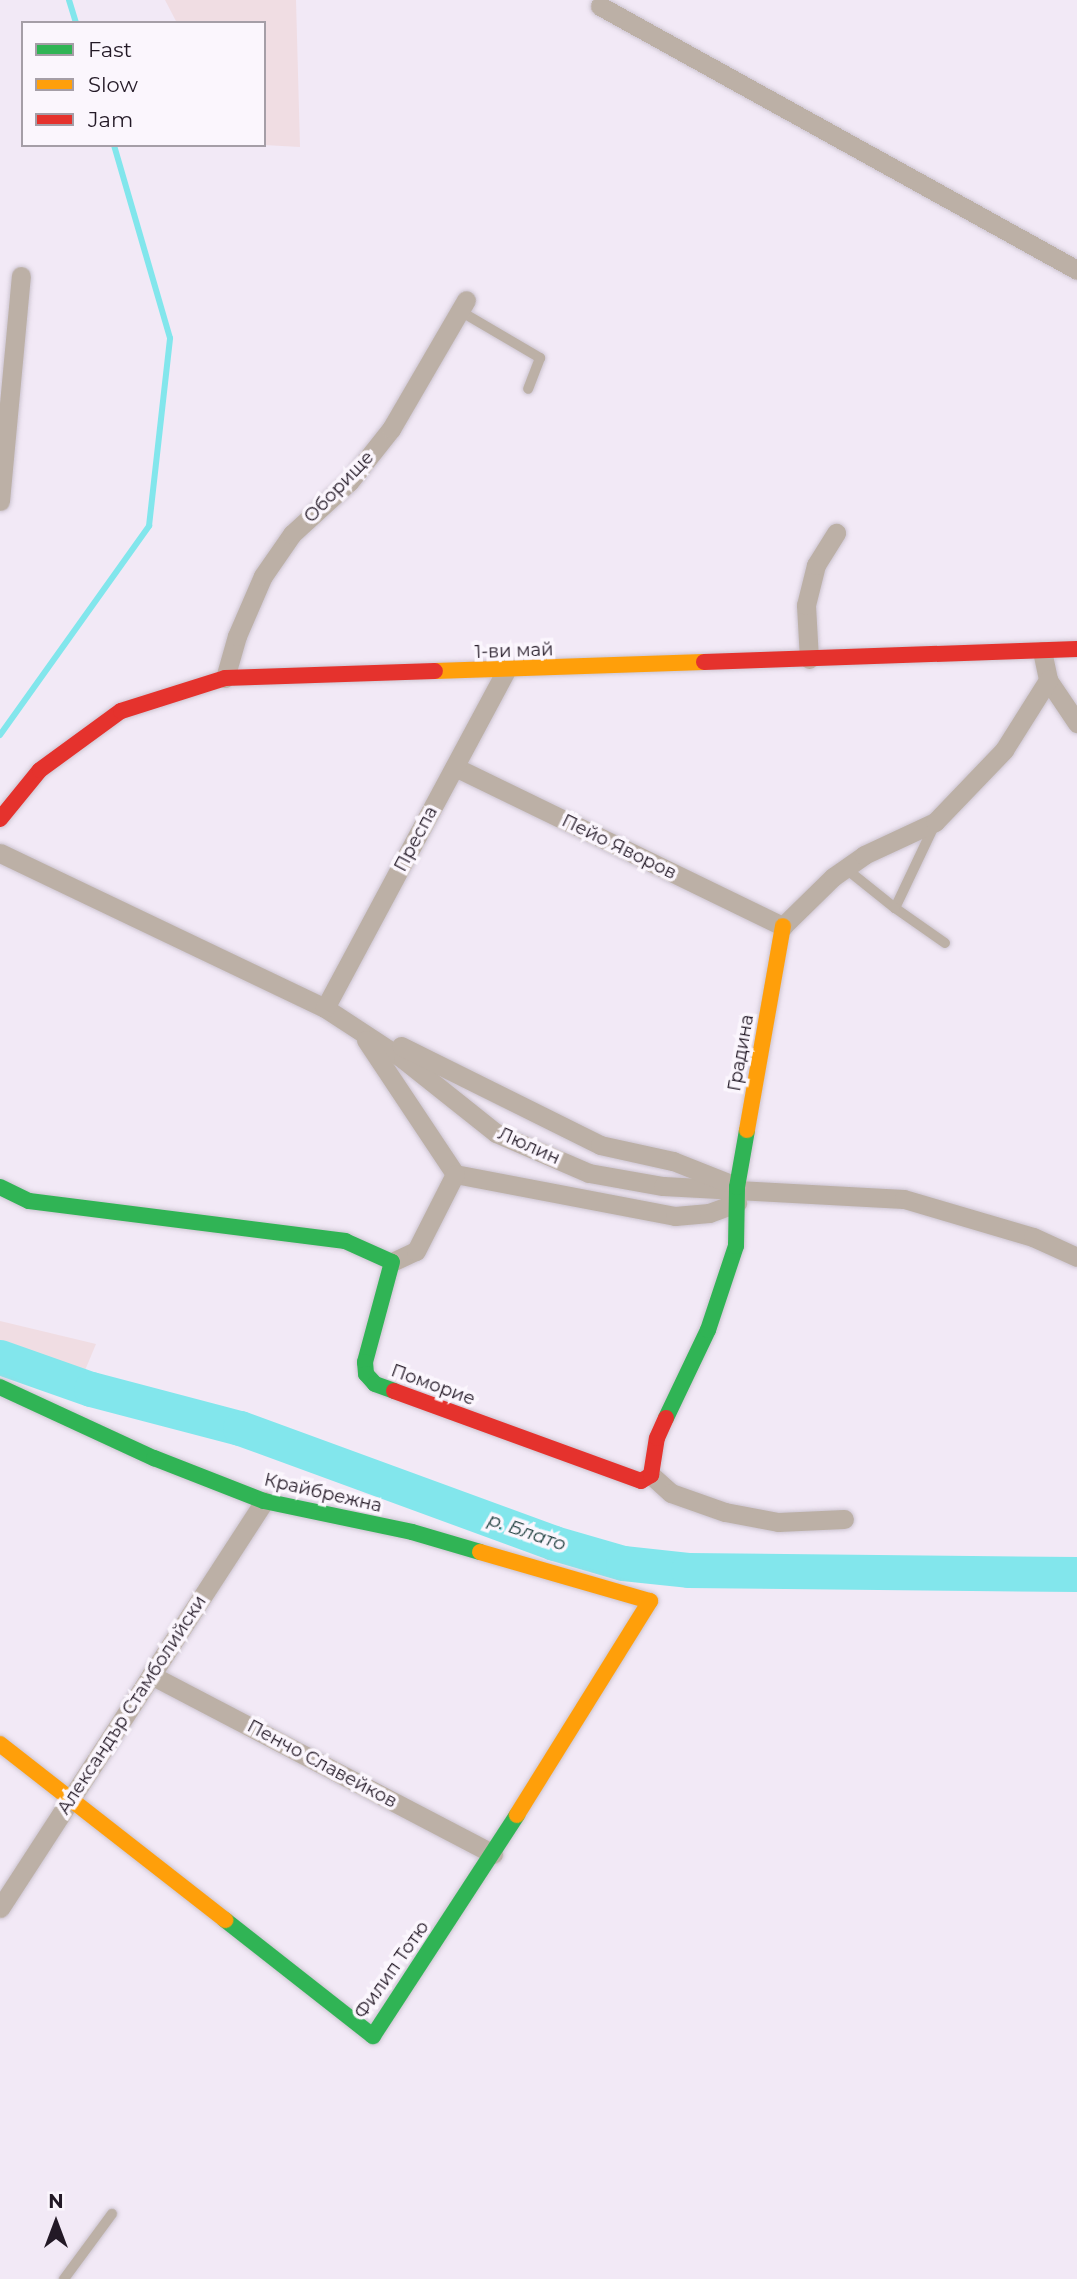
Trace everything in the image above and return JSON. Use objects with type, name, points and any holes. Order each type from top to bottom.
[{"type":"street","points":[[600,6],[1077,270]]},
{"type":"street","points":[[0,501],[21,276]]},
{"type":"street","name":"Оборище","points":[[225,678],[237,636],[263,576],[292,534],[349,482],[391,429],[463,305]]},
{"type":"street","points":[[809,659],[806,606],[816,565],[836,533]]},
{"type":"street","name":"1-ви май","points":[[0,819],[40,770],[121,711],[225,678],[1077,649]]},
{"type":"street","points":[[1042,651],[1048,680],[1077,723]]},
{"type":"street","name":"Преспа","points":[[325,1008],[506,670]]},
{"type":"street","points":[[783,926],[845,868],[935,822],[1003,750],[1048,680]]},
{"type":"street","name":"Пейо Яворов","points":[[455,767],[783,926]]},
{"type":"street","name":"Люлин","points":[[0,853],[325,1008],[403,1059],[496,1133],[589,1173],[737,1195],[904,1199],[1033,1237],[1077,1257]]},
{"type":"street","name":"Градина","points":[[737,1195],[783,926]]},
{"type":"street","points":[[343,1021],[371,1031],[600,1145],[673,1161],[737,1195]]},
{"type":"street","points":[[364,1036],[455,1174],[675,1216],[709,1213],[737,1195]]},
{"type":"street","points":[[0,1187],[29,1200],[345,1241],[392,1262],[416,1251],[455,1174]]},
{"type":"street","points":[[737,1195],[736,1245],[708,1330],[657,1438],[651,1475],[671,1493],[725,1513],[778,1522],[844,1519]]},
{"type":"street","name":"Поморие","points":[[392,1262],[365,1362],[366,1374],[375,1384],[630,1478],[641,1481],[651,1475]]},
{"type":"street","name":"Крайбрежна","points":[[0,1387],[154,1458],[264,1501],[412,1532],[650,1601]]},
{"type":"street","name":"Александър Стамболийски","points":[[0,1908],[264,1501]]},
{"type":"street","name":"Филип Тотю","points":[[0,1744],[373,2036],[493,1854],[650,1601]]},
{"type":"street","name":"Пенчо Славейков","points":[[151,1675],[493,1854]]},
{"type":"lane","points":[[463,305],[541,358],[528,389]]},
{"type":"lane","points":[[895,908],[935,822]]},
{"type":"lane","points":[[845,868],[945,943]]},
{"type":"lane","points":[[64,2279],[111,2214]]},
{"type":"shaded area","points":[[165,0],[296,0],[300,147],[266,145],[266,21],[176,21]]},
{"type":"shaded area","points":[[0,1321],[96,1344],[73,1399],[0,1372]]},
{"type":"waterway","points":[[69,0],[75,21]]},
{"type":"waterway","points":[[0,735],[149,526],[170,338],[115,147]]},
{"type":"waterway","name":"р. Блато","points":[[0,1357],[91,1389],[240,1428],[554,1543],[623,1563],[688,1570],[1077,1574]]},
{"type":"traffic: fast","points":[[666,1418],[708,1330],[736,1246],[737,1187],[747,1130]]},
{"type":"traffic: fast","points":[[0,1187],[29,1201],[345,1241],[392,1262],[365,1362],[366,1374],[375,1384],[394,1391]]},
{"type":"traffic: fast","points":[[0,1387],[154,1458],[264,1501],[412,1532],[480,1552]]},
{"type":"traffic: fast","points":[[225,1920],[373,2036],[517,1815]]},
{"type":"traffic: slow","points":[[435,671],[704,662]]},
{"type":"traffic: slow","points":[[747,1130],[783,926]]},
{"type":"traffic: slow","points":[[480,1552],[650,1601],[517,1815]]},
{"type":"traffic: slow","points":[[0,1744],[225,1920]]},
{"type":"traffic: jam","points":[[704,662],[1077,649]]},
{"type":"traffic: jam","points":[[0,819],[40,770],[121,711],[225,678],[435,671]]},
{"type":"traffic: jam","points":[[394,1391],[641,1481],[651,1475],[657,1438],[666,1418]]}]
